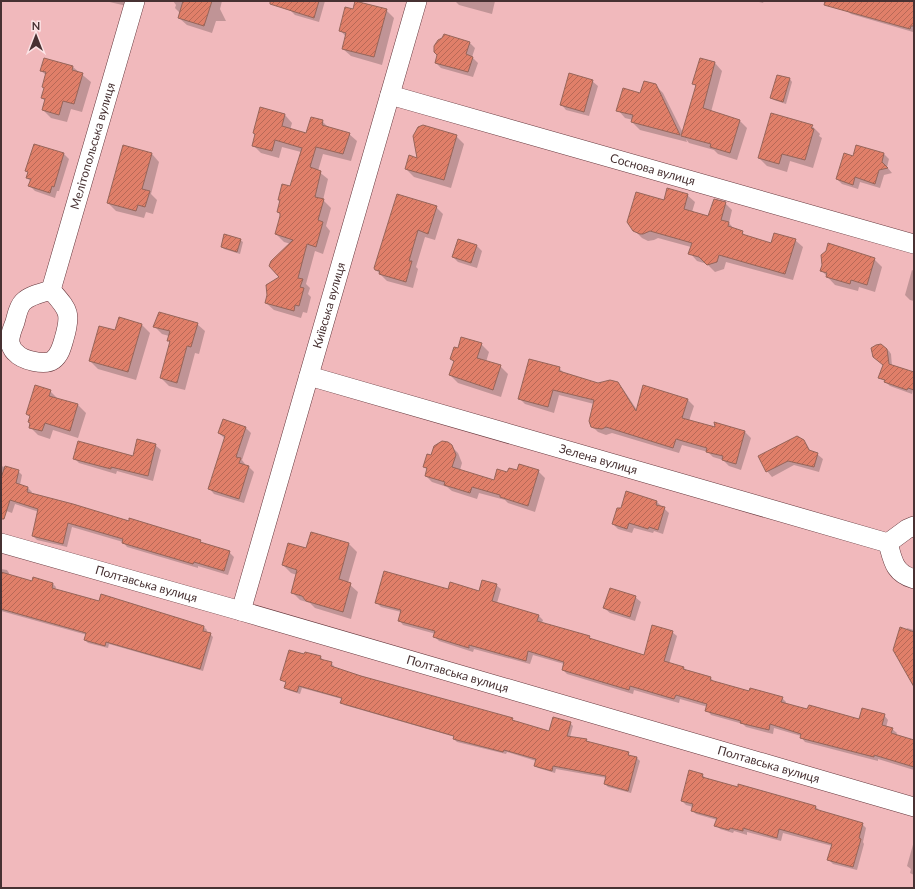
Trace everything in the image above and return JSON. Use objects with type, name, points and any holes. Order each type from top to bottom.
[{"type":"street","name":"Мелітопольська вулиця","points":[[51,290],[134,1]]},
{"type":"street","name":"Київська вулиця","points":[[241,611],[418,1]]},
{"type":"street","name":"Соснова вулиця","points":[[390,95],[914,244]]},
{"type":"street","name":"Зелена вулиця","points":[[309,376],[888,543]]},
{"type":"street","points":[[914,526],[906,529],[888,543],[897,570],[914,579]]},
{"type":"street","name":"Полтавська вулиця","points":[[1,543],[241,611],[914,807]]},
{"type":"building","points":[[183,1],[212,1],[204,26],[178,18]]},
{"type":"building","points":[[270,1],[319,1],[314,18],[270,4]]},
{"type":"building","points":[[355,1],[387,9],[374,57],[342,49],[346,33],[339,31],[345,7],[353,9]]},
{"type":"building","points":[[825,1],[914,1],[914,26],[911,26],[910,29],[824,5]]},
{"type":"building","points":[[444,34],[470,42],[466,54],[473,57],[468,72],[435,63],[437,55],[434,52],[434,46]]},
{"type":"building","points":[[44,58],[73,66],[72,70],[83,73],[74,104],[63,101],[59,115],[42,110],[45,99],[41,98],[44,88],[42,87],[46,72],[40,71]]},
{"type":"building","points":[[700,58],[715,62],[703,108],[740,120],[730,153],[710,147],[711,144],[681,136],[696,85],[692,84]]},
{"type":"building","points":[[569,73],[593,80],[584,112],[560,105]]},
{"type":"building","points":[[777,75],[790,78],[783,102],[770,98]]},
{"type":"building","points":[[644,81],[656,84],[680,135],[631,122],[633,115],[616,111],[623,88],[640,93]]},
{"type":"building","points":[[260,107],[285,114],[282,126],[306,133],[311,117],[323,120],[322,125],[350,133],[343,154],[316,147],[310,167],[321,171],[315,197],[324,199],[318,220],[323,222],[316,247],[307,244],[298,278],[303,279],[300,287],[304,288],[299,306],[295,305],[294,311],[265,303],[267,295],[266,285],[279,277],[269,266],[271,261],[293,240],[275,234],[280,216],[280,213],[277,212],[280,200],[278,200],[282,184],[290,186],[302,148],[275,140],[272,151],[252,146],[255,134],[253,133]]},
{"type":"building","points":[[771,113],[813,125],[811,128],[814,129],[805,160],[782,154],[779,164],[758,158]]},
{"type":"building","points":[[423,125],[457,135],[444,180],[405,169],[409,155],[417,158],[413,136],[418,127]]},
{"type":"building","points":[[34,144],[64,153],[54,187],[52,186],[50,193],[28,186],[31,179],[26,178],[28,172],[25,171]]},
{"type":"building","points":[[123,145],[152,153],[142,189],[150,191],[145,207],[138,205],[136,211],[107,203]]},
{"type":"building","points":[[856,145],[884,153],[882,162],[888,168],[879,170],[875,184],[855,177],[853,185],[836,179],[844,153],[853,156]]},
{"type":"building","points":[[667,188],[688,194],[684,209],[708,216],[714,199],[726,202],[721,220],[729,222],[728,226],[743,231],[742,234],[771,243],[774,233],[796,239],[785,274],[719,255],[717,262],[707,265],[699,257],[688,254],[692,243],[650,231],[640,234],[633,231],[627,222],[636,192],[664,200]]},
{"type":"building","points":[[397,194],[437,206],[428,234],[418,230],[409,261],[412,261],[406,282],[379,274],[380,271],[375,270],[374,268]]},
{"type":"building","points":[[224,234],[241,239],[237,252],[221,247]]},
{"type":"building","points":[[458,239],[477,245],[471,263],[452,257]]},
{"type":"building","points":[[828,243],[875,258],[867,285],[851,280],[850,284],[826,277],[827,273],[820,271],[822,265],[821,255],[826,251]]},
{"type":"building","points":[[159,312],[198,323],[191,347],[187,346],[177,383],[160,378],[170,341],[167,341],[170,331],[153,327]]},
{"type":"building","points":[[119,317],[142,324],[128,372],[89,361],[99,326],[115,330]]},
{"type":"building","points":[[461,337],[482,343],[477,358],[501,365],[493,390],[449,375],[454,361],[450,359],[454,347],[458,348]]},
{"type":"building","points":[[881,344],[887,349],[889,364],[914,372],[914,390],[908,388],[907,390],[884,382],[885,380],[878,378],[883,365],[873,357],[871,348]]},
{"type":"building","points":[[529,359],[560,367],[559,371],[598,383],[610,380],[618,382],[636,411],[643,385],[688,399],[682,418],[715,427],[714,422],[745,431],[736,464],[722,460],[723,456],[706,452],[707,448],[676,439],[673,448],[606,427],[602,429],[591,427],[589,421],[594,400],[553,390],[548,407],[518,399]]},
{"type":"building","points":[[35,385],[51,390],[49,396],[78,404],[70,431],[45,423],[42,431],[29,428],[30,423],[28,422],[30,416],[26,414]]},
{"type":"building","points":[[223,419],[246,427],[236,457],[241,458],[239,463],[249,466],[239,499],[208,489],[225,436],[218,433]]},
{"type":"building","points":[[797,436],[804,440],[809,450],[818,453],[814,467],[788,461],[766,472],[758,456]]},
{"type":"building","points":[[137,439],[156,444],[148,476],[111,467],[111,469],[73,459],[78,441],[133,456]]},
{"type":"building","points":[[442,441],[448,442],[452,445],[456,455],[452,467],[494,480],[497,469],[507,472],[509,468],[517,470],[519,464],[539,470],[528,506],[500,497],[500,495],[472,487],[470,493],[444,485],[445,482],[425,476],[427,468],[423,467],[427,454],[431,455],[434,446]]},
{"type":"building","points":[[5,466],[19,470],[16,483],[28,487],[27,492],[129,521],[129,518],[201,540],[200,542],[230,551],[224,571],[194,562],[193,564],[122,543],[123,539],[68,523],[63,544],[32,536],[38,509],[10,500],[4,519],[1,519],[1,478]]},
{"type":"building","points":[[626,491],[657,501],[656,505],[665,507],[658,530],[649,527],[648,529],[629,523],[627,529],[612,524],[617,508],[621,508]]},
{"type":"building","points":[[311,532],[349,543],[339,579],[351,583],[343,612],[306,601],[302,596],[291,593],[297,570],[282,565],[288,543],[306,548]]},
{"type":"building","points":[[384,571],[448,589],[450,582],[479,591],[482,580],[497,584],[492,601],[539,615],[537,621],[590,636],[589,638],[644,655],[652,625],[673,631],[664,661],[684,667],[683,669],[711,677],[710,680],[749,691],[750,688],[783,697],[781,702],[807,709],[809,705],[859,719],[862,708],[885,714],[882,725],[893,728],[891,733],[914,740],[914,767],[874,755],[874,757],[800,738],[801,734],[770,724],[769,730],[740,723],[741,721],[705,711],[707,704],[676,695],[674,699],[630,686],[629,690],[562,670],[564,662],[528,651],[526,661],[469,645],[469,648],[433,637],[435,631],[398,621],[401,610],[375,603]]},
{"type":"building","points":[[1,572],[32,581],[33,577],[53,583],[52,588],[99,601],[101,594],[204,626],[203,631],[211,633],[200,669],[106,642],[105,646],[84,640],[86,633],[1,609]]},
{"type":"building","points":[[610,588],[636,596],[630,617],[603,608]]},
{"type":"building","points":[[900,627],[914,632],[914,687],[893,650]]},
{"type":"building","points":[[289,650],[321,656],[320,659],[332,662],[331,666],[361,676],[513,718],[512,720],[549,731],[553,717],[571,722],[567,736],[587,739],[586,741],[629,752],[628,755],[637,757],[628,791],[604,784],[606,776],[553,766],[552,771],[534,766],[536,759],[504,750],[503,752],[453,739],[454,736],[340,703],[342,698],[299,686],[297,692],[284,688],[286,682],[280,680]]},
{"type":"building","points":[[689,770],[703,774],[702,777],[738,787],[738,784],[816,806],[815,809],[863,823],[859,838],[861,839],[853,867],[827,860],[832,844],[779,829],[777,838],[743,828],[743,831],[730,828],[729,830],[714,826],[717,818],[691,811],[693,804],[681,801]]}]
